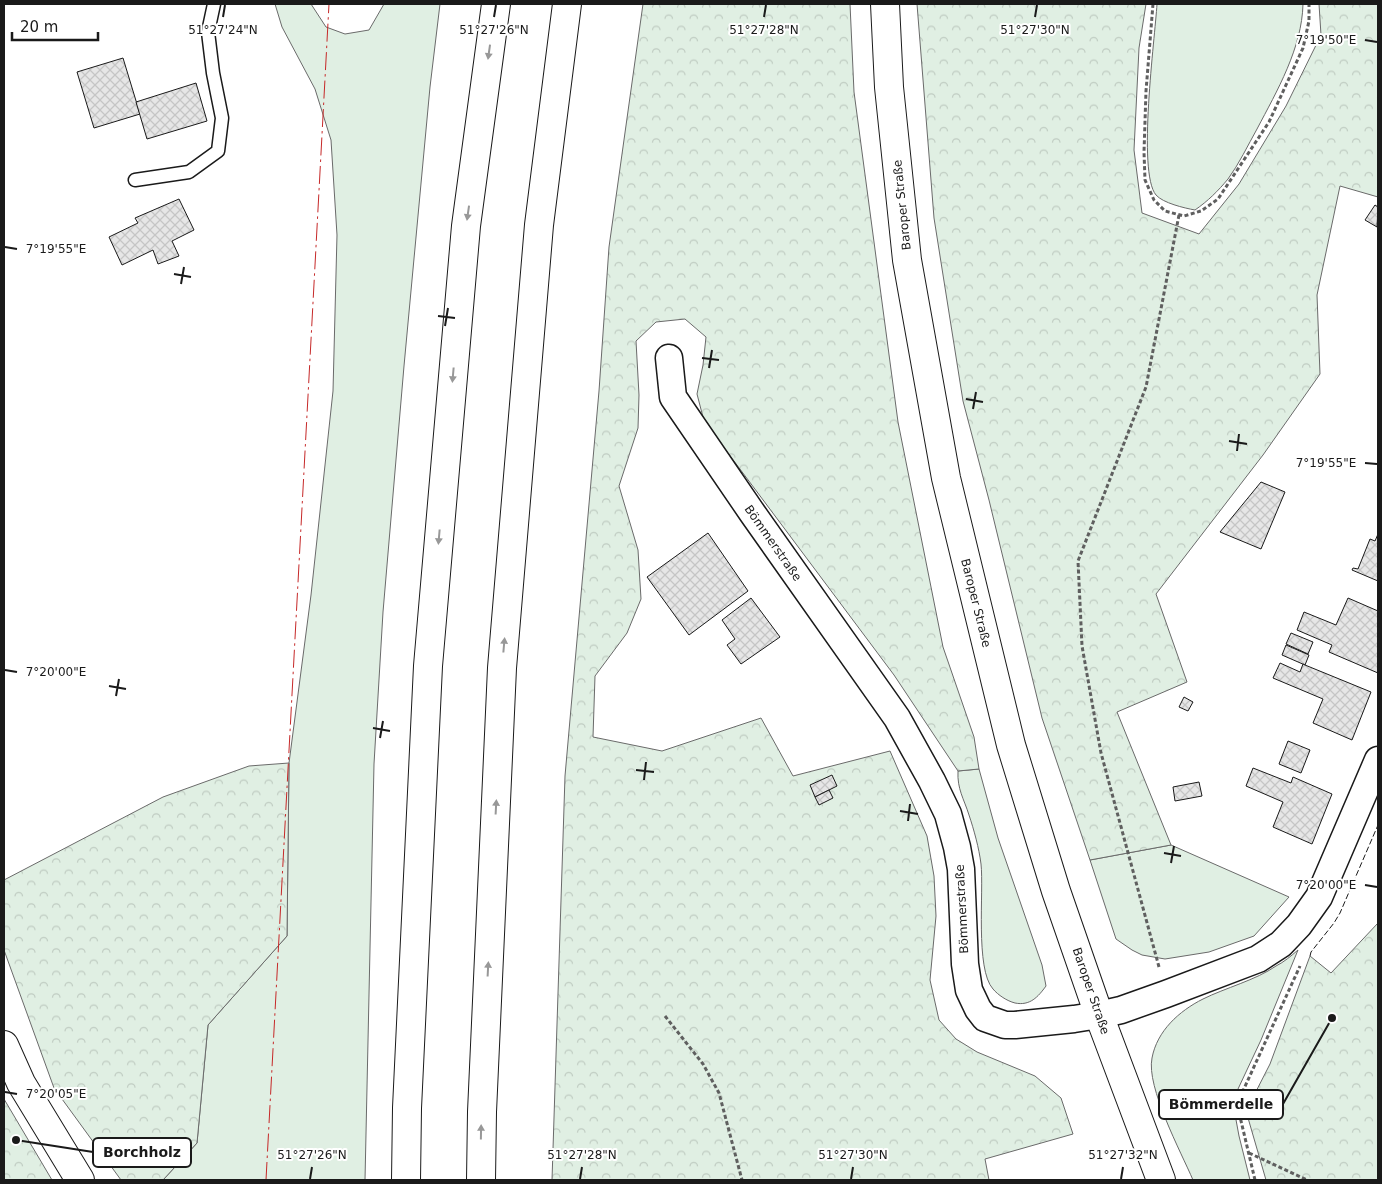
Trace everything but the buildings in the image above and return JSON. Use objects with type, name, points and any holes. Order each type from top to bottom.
[{"type":"main road","points":[[406,1180],[407,1108],[428,666],[466,226],[496,4]]},
{"type":"main road","points":[[481,1180],[482,1112],[502,668],[539,225],[567,4]]},
{"type":"main road","name":"Baroper Straße","points":[[885,4],[889,87],[907,260],[946,478],[1012,745],[1056,891],[1099,1015],[1162,1180]]},
{"type":"main road","points":[[4,1045],[21,1083],[80,1180]]},
{"type":"street","name":"Bömmerstraße","points":[[669,358],[673,397],[897,718],[948,814],[961,869],[965,964],[969,990],[978,1009],[985,1018],[1005,1025],[1074,1020],[1121,1010],[1258,959],[1281,944],[1300,925],[1320,897],[1378,760]]},
{"type":"lane","points":[[135,180],[190,172],[218,150],[222,118],[213,73],[208,32],[214,4]]},
{"type":"path","points":[[1153,4],[1146,91],[1145,180],[1154,200],[1165,211],[1184,216],[1201,211],[1218,199],[1269,122],[1304,48],[1309,21],[1309,4]]},
{"type":"path","points":[[1166,994],[1101,753],[1082,646],[1078,560],[1146,387],[1179,215]]},
{"type":"path","points":[[1256,1180],[1238,1104],[1303,958]]},
{"type":"path","points":[[665,1016],[703,1064],[719,1093],[742,1180]]},
{"type":"path","points":[[1248,1152],[1307,1180]]},
{"type":"green space","points":[[275,4],[311,4],[326,27],[345,34],[369,30],[384,4],[440,4],[430,87],[383,612],[374,764],[365,1180],[163,1180],[197,1143],[208,1025],[287,936],[289,763],[311,595],[333,391],[337,235],[331,140],[315,89],[282,27]]},
{"type":"green space","points":[[643,4],[850,4],[854,92],[898,422],[943,647],[974,737],[979,769],[958,771],[894,675],[704,421],[697,394],[706,337],[685,319],[656,322],[636,341],[639,395],[638,428],[619,486],[638,550],[641,599],[627,633],[595,676],[593,737],[662,751],[761,718],[793,776],[890,751],[927,836],[934,876],[936,916],[930,980],[939,1020],[956,1039],[977,1052],[1035,1076],[1061,1098],[1073,1134],[985,1159],[989,1180],[552,1180],[565,776],[599,391],[609,247]]},
{"type":"green space","points":[[917,4],[1146,4],[1139,48],[1134,150],[1142,213],[1199,234],[1239,184],[1286,106],[1321,35],[1319,4],[1378,4],[1378,197],[1340,186],[1317,295],[1320,374],[1263,455],[1156,594],[1187,682],[1117,712],[1171,845],[1090,860],[1042,718],[963,401],[934,218]]},
{"type":"green space","points":[[1157,4],[1303,4],[1302,20],[1293,53],[1265,115],[1228,179],[1213,196],[1195,210],[1174,205],[1159,198],[1151,182],[1147,133]]},
{"type":"green space","points":[[289,763],[287,936],[208,1025],[197,1143],[163,1180],[121,1180],[54,1088],[4,950],[4,880],[163,797],[249,766]]},
{"type":"green space","points":[[979,769],[998,838],[1042,965],[1046,986],[1037,997],[1029,1002],[1020,1004],[1003,997],[993,989],[987,979],[984,965],[981,929],[981,864],[958,777],[958,771]]},
{"type":"green space","points":[[1171,845],[1289,897],[1254,936],[1209,952],[1165,959],[1142,955],[1116,939],[1090,860]]},
{"type":"green space","points":[[1378,923],[1378,1180],[1266,1180],[1246,1111],[1270,1064],[1310,956],[1331,973]]},
{"type":"green space","points":[[1298,950],[1261,1040],[1238,1089],[1234,1109],[1250,1180],[1193,1180],[1159,1102],[1154,1085],[1152,1058],[1159,1039],[1170,1023],[1186,1009],[1212,995],[1268,971],[1285,961]]},
{"type":"green space","points":[[4,1099],[52,1180],[4,1180]]},
{"type":"fence","points":[[1310,956],[1340,913],[1378,825]]},
{"type":"power","points":[[266,1180],[329,4]]},
{"type":"place","name":"Bömmerdelle","points":[[1332,1018]]},
{"type":"place","name":"Borchholz","points":[[16,1140]]}]
